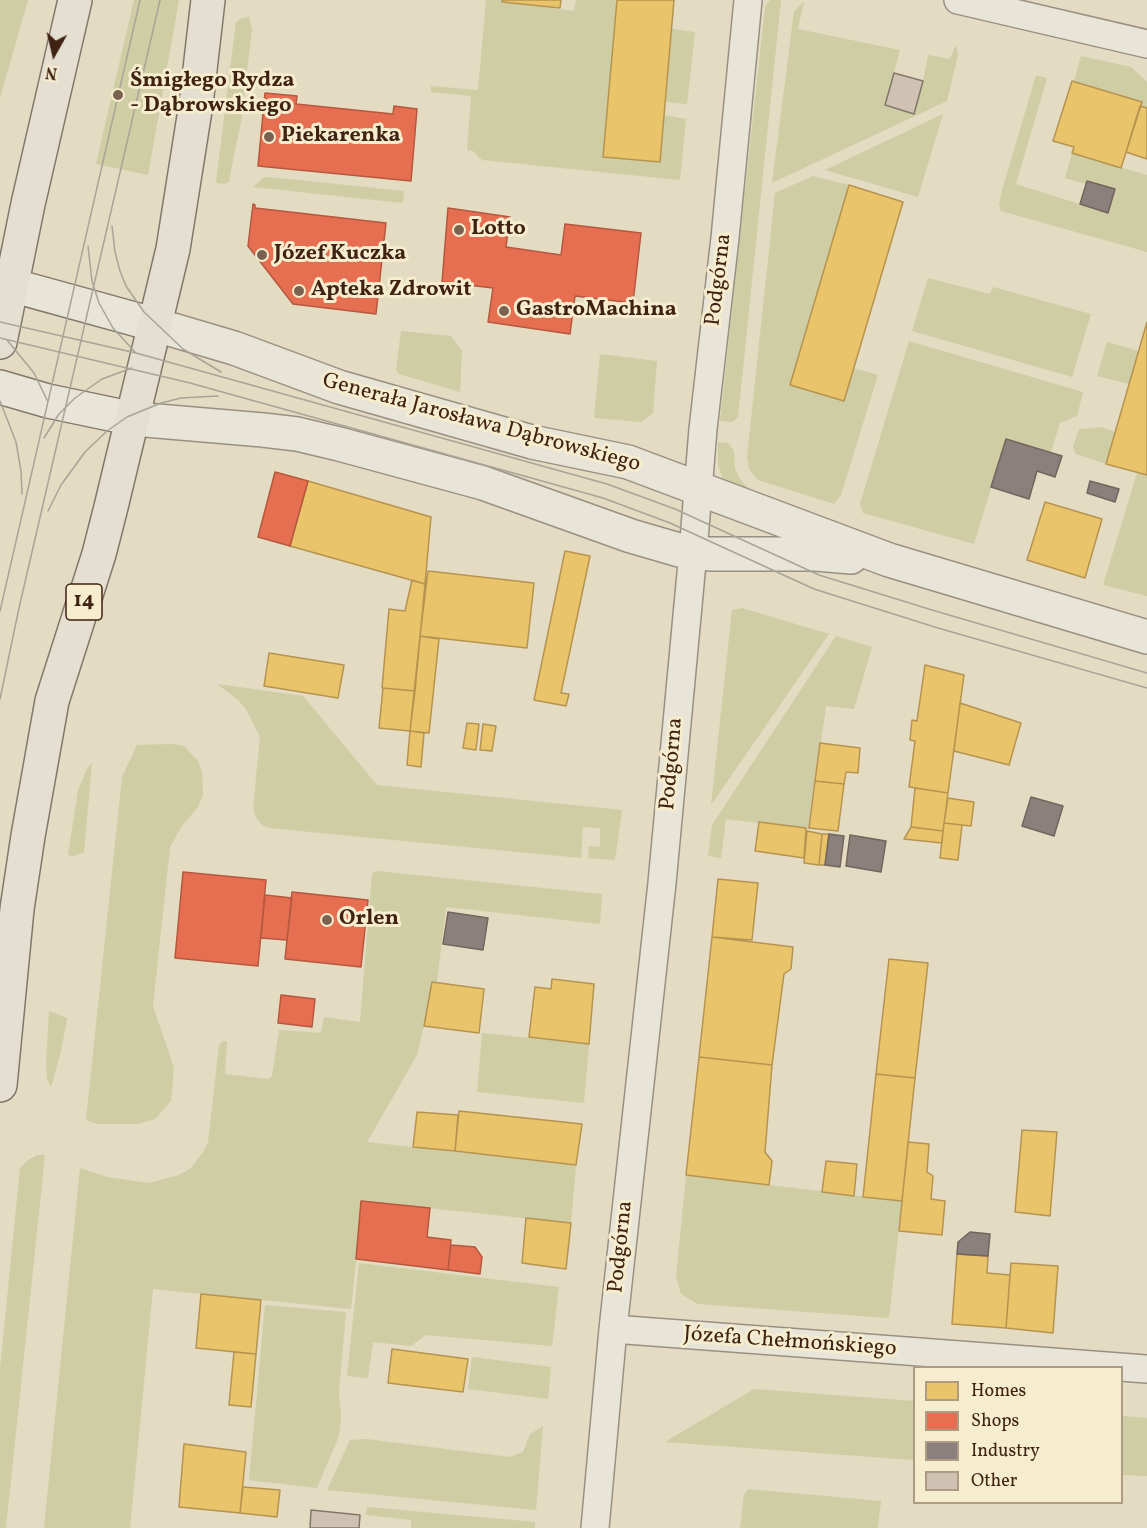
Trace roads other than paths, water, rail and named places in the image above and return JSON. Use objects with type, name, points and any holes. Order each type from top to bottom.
[{"type":"main road","points":[[0,342],[6,283],[75,0]]},
{"type":"main road","name":"14","points":[[0,1085],[17,909],[36,785],[52,701],[99,554],[134,419],[173,249],[196,104],[208,0]]},
{"type":"street","name":"Podgórna","points":[[595,1528],[613,1329],[662,883],[704,410],[725,238],[748,0]]},
{"type":"street","points":[[958,0],[1147,44]]},
{"type":"street","name":"Generała Jarosława Dąbrowskiego","points":[[6,283],[234,348],[348,390],[532,442],[628,462],[889,560],[1147,637]]},
{"type":"street","name":"Generała Jarosława Dąbrowskiego","points":[[0,387],[48,401],[134,419],[297,434],[339,444],[483,483],[631,536],[679,550],[709,555],[816,554],[889,560]]},
{"type":"street","name":"Józefa Chełmońskiego","points":[[613,1329],[1107,1366]]},
{"type":"street","name":"Józefa Chełmońskiego","points":[[1123,1367],[1147,1369]]},
{"type":"tram line","points":[[0,611],[140,0]]},
{"type":"tram line","points":[[0,699],[160,0]]},
{"type":"tram line","points":[[112,226],[120,271],[126,286],[144,312],[183,349],[221,372]]},
{"type":"tram line","points":[[88,246],[92,281],[99,303],[113,328],[135,352]]},
{"type":"tram line","points":[[0,322],[136,353],[607,484],[675,509],[819,575],[1147,673]]},
{"type":"tram line","points":[[0,338],[190,383],[603,498],[670,523],[814,589],[938,628],[1147,688]]},
{"type":"tram line","points":[[7,340],[34,373],[48,402]]},
{"type":"tram line","points":[[44,438],[59,414],[75,398],[102,379],[132,368]]},
{"type":"tram line","points":[[48,511],[61,485],[85,452],[107,431],[127,417],[161,403],[181,398],[218,396]]},
{"type":"tram line","points":[[0,401],[16,442],[22,494]]},
{"type":"place","name":"Śmigłego Rydza - Dąbrowskiego","points":[[118,95]]},
{"type":"place","name":"Piekarenka","points":[[269,137]]},
{"type":"place","name":"Lotto","points":[[459,230]]},
{"type":"place","name":"Józef Kuczka","points":[[262,255]]},
{"type":"place","name":"Apteka Zdrowit","points":[[299,291]]},
{"type":"place","name":"GastroMachina","points":[[504,311]]},
{"type":"place","name":"Orlen","points":[[327,920]]}]
